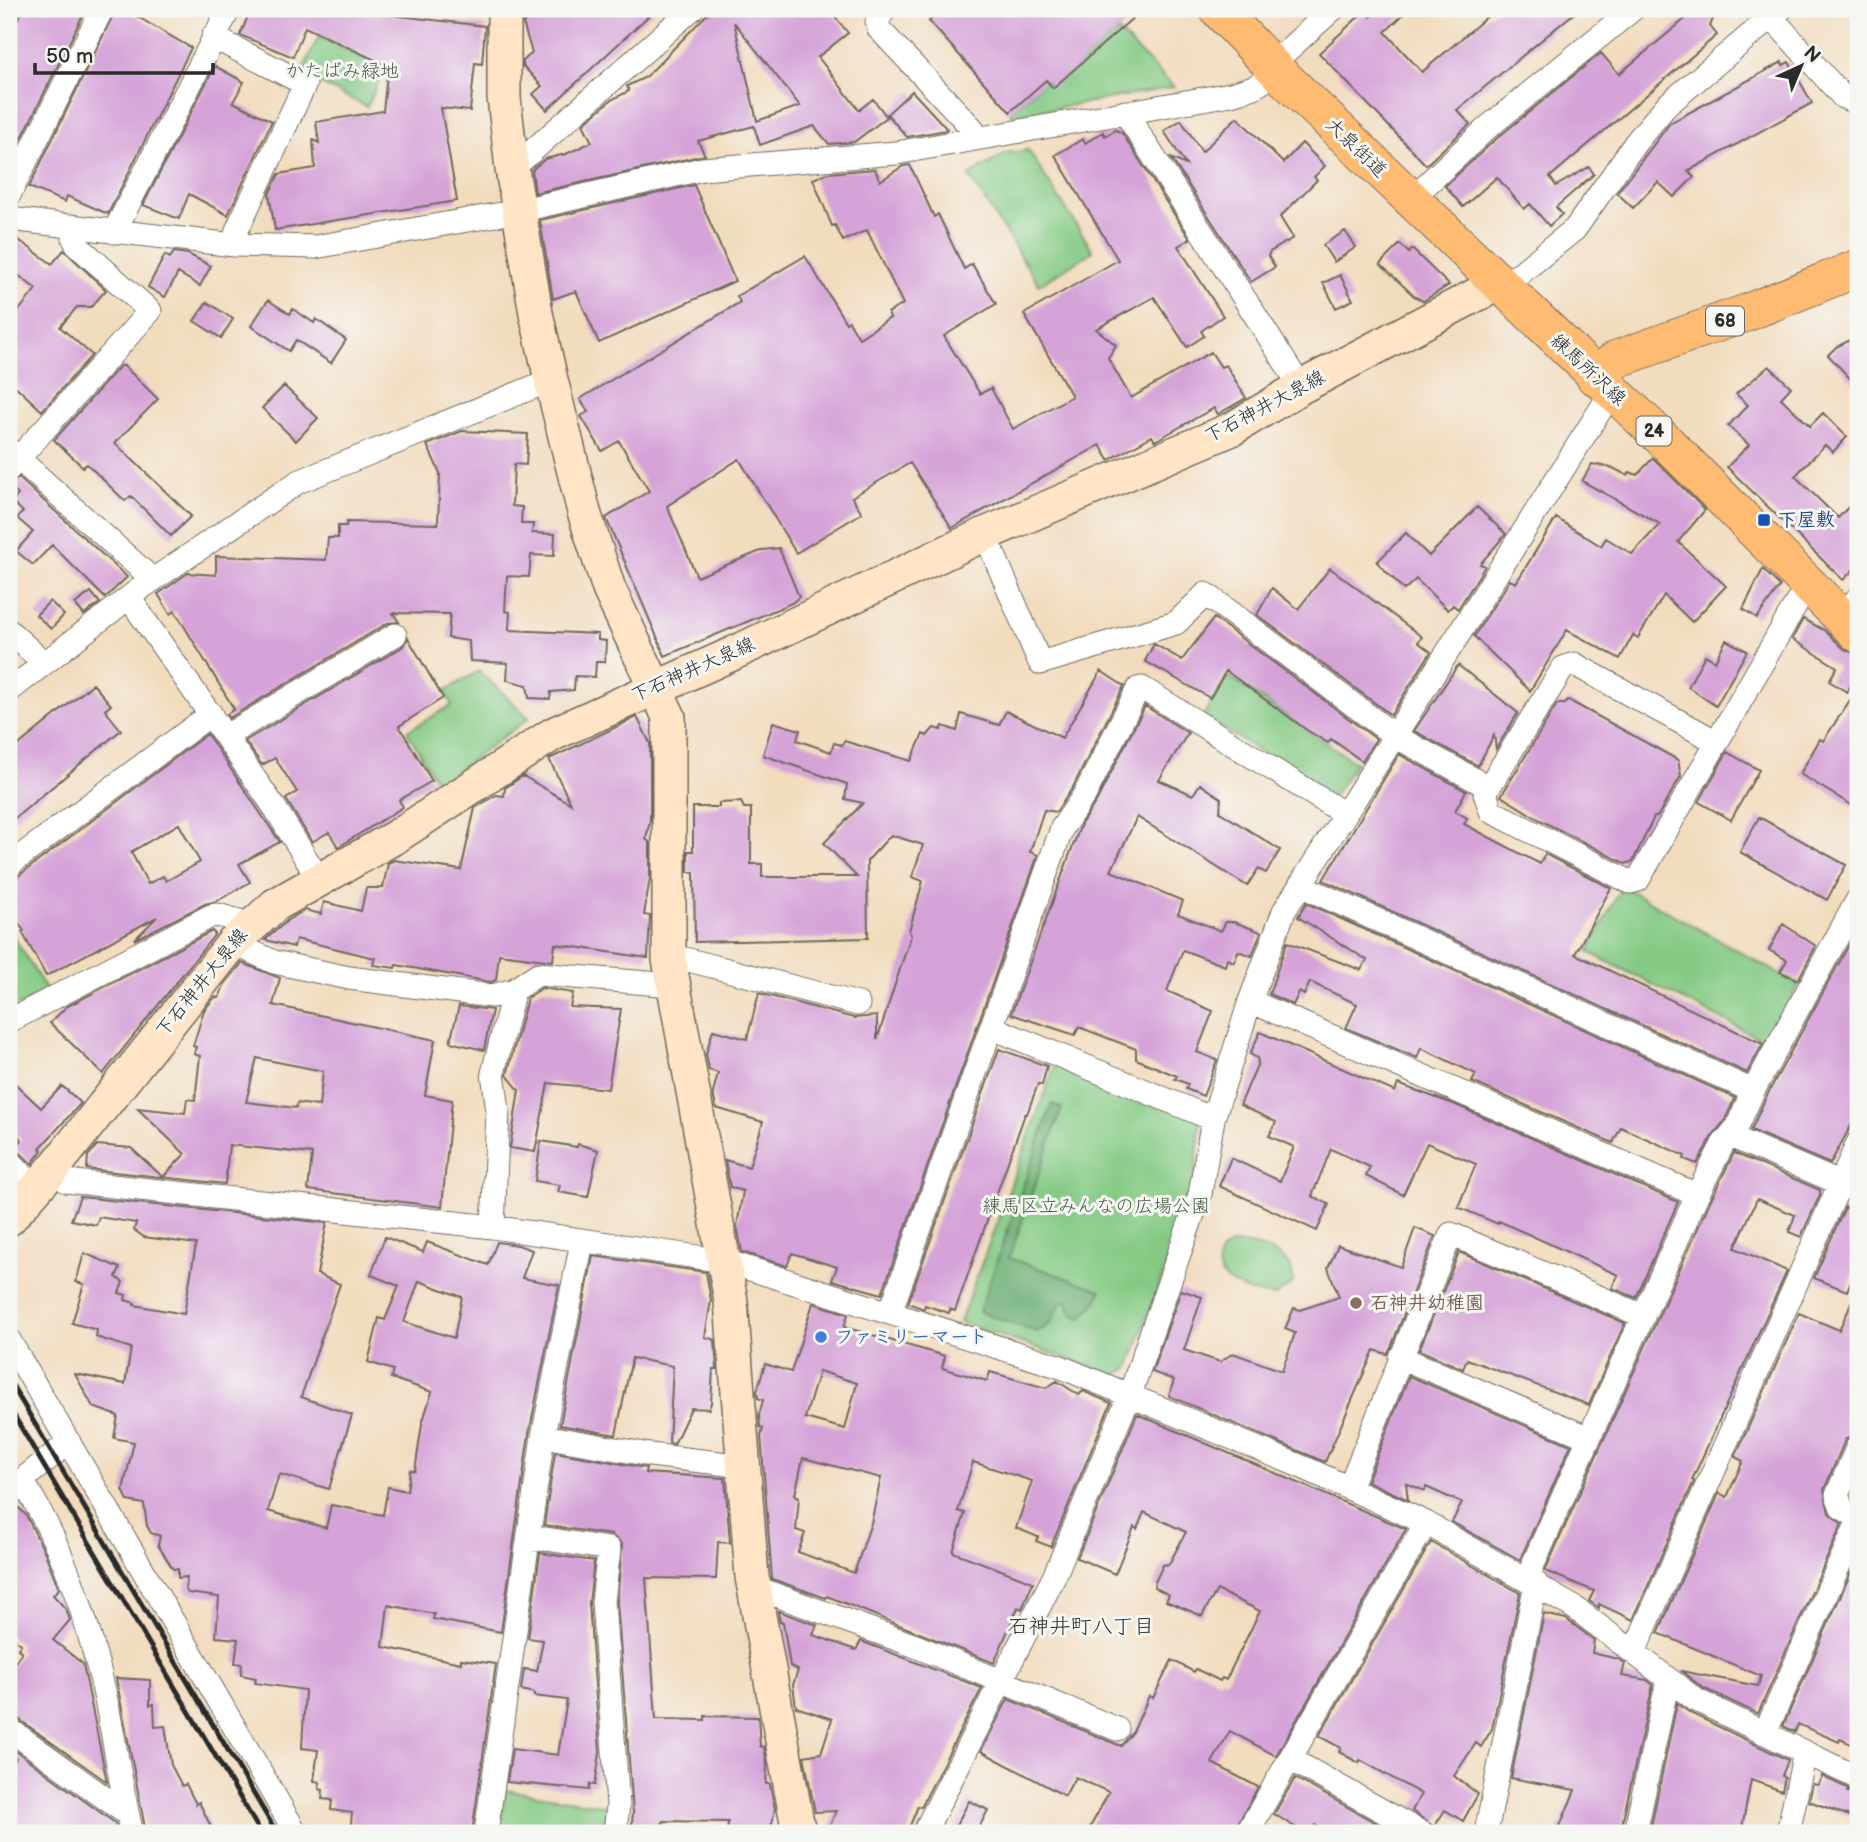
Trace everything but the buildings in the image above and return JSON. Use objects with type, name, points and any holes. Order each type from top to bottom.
[{"type":"main road","name":"大泉街道","points":[[1218,9],[1275,69],[1497,284]]},
{"type":"main road","name":"68","points":[[1603,385],[1617,359],[1734,318],[1858,268]]},
{"type":"main road","name":"練馬所沢線","points":[[1497,284],[1656,433],[1808,583],[1853,616]]},
{"type":"street","points":[[9,195],[102,9]]},
{"type":"street","points":[[114,232],[229,9]]},
{"type":"street","points":[[504,9],[504,98],[512,169],[551,380],[590,531],[609,589],[668,717],[671,972],[725,1261],[754,1587],[799,1833]]},
{"type":"street","points":[[512,169],[692,9]]},
{"type":"street","points":[[885,9],[877,20],[879,29],[972,128],[976,138]]},
{"type":"street","points":[[9,219],[234,245],[315,247],[518,211],[702,169],[896,153],[1231,94],[1254,87],[1333,9]]},
{"type":"street","points":[[1409,200],[1487,128],[1633,9]]},
{"type":"street","points":[[1497,284],[1518,275],[1574,229],[1636,142],[1666,106],[1772,12],[1851,97]]},
{"type":"street","points":[[213,37],[305,83],[237,230],[234,245]]},
{"type":"street","points":[[1125,112],[1301,387]]},
{"type":"street","points":[[74,228],[74,239],[78,246],[150,311],[12,459],[153,580]]},
{"type":"street","name":"下石神井大泉線","points":[[9,1219],[241,933],[318,878],[397,836],[553,734],[628,698],[654,690],[985,534],[1231,429],[1301,387],[1497,284]]},
{"type":"street","points":[[9,691],[153,580],[298,482],[551,380]]},
{"type":"street","points":[[924,1833],[1054,1577],[1130,1394],[1200,1194],[1213,1119],[1250,1001],[1284,911],[1395,736],[1603,385]]},
{"type":"street","points":[[985,534],[1040,663],[1176,623],[1206,594],[1395,736],[1488,787]]},
{"type":"street","points":[[1717,741],[1574,664],[1563,668],[1485,793],[1491,811],[1630,882],[1638,880],[1808,583]]},
{"type":"street","points":[[130,599],[226,736],[318,878]]},
{"type":"street","points":[[9,631],[44,663]]},
{"type":"street","points":[[226,736],[396,635]]},
{"type":"street","points":[[890,1313],[1062,828],[1085,794],[1138,689],[1142,688],[1345,814]]},
{"type":"street","points":[[9,865],[211,714]]},
{"type":"street","points":[[1300,885],[1753,1091]]},
{"type":"street","points":[[1486,1833],[1532,1581],[1589,1438],[1697,1195],[1858,899]]},
{"type":"street","points":[[9,1021],[211,916],[218,915],[274,962],[349,978],[492,996],[513,990],[538,974],[671,972],[685,959],[858,1004]]},
{"type":"street","points":[[492,1227],[498,1111],[493,1073],[513,990]]},
{"type":"street","points":[[1250,1001],[1697,1195]]},
{"type":"street","points":[[993,1028],[1213,1119]]},
{"type":"street","points":[[1730,1136],[1849,1187]]},
{"type":"street","points":[[1634,1652],[1849,1187],[1858,1143]]},
{"type":"street","points":[[9,1160],[44,1179],[492,1227],[725,1261],[1061,1367],[1130,1394],[1426,1523],[1532,1581],[1634,1652],[1696,1700],[1858,1778]]},
{"type":"street","points":[[1349,1488],[1451,1234],[1643,1316]]},
{"type":"street","points":[[486,1833],[544,1436],[582,1242]]},
{"type":"street","points":[[9,1339],[296,1833]]},
{"type":"street","points":[[1400,1357],[1589,1438]]},
{"type":"street","points":[[544,1436],[650,1455],[745,1465]]},
{"type":"street","points":[[69,1443],[15,1488],[47,1520],[71,1579],[99,1667],[129,1823]]},
{"type":"street","points":[[1765,1733],[1858,1520],[1842,1508],[1837,1494],[1858,1446]]},
{"type":"street","points":[[1247,1833],[1426,1523]]},
{"type":"street","points":[[529,1540],[546,1539],[609,1549],[603,1602],[618,1805],[615,1833]]},
{"type":"street","points":[[754,1587],[913,1645],[1118,1729]]},
{"type":"street","points":[[1636,1833],[1668,1680]]},
{"type":"street","points":[[9,1728],[129,1823]]},
{"type":"street","points":[[1788,1833],[1805,1752]]},
{"type":"street","points":[[1290,1759],[1422,1833]]},
{"type":"green space","points":[[1118,31],[1174,87],[1013,116],[1010,112],[1046,80],[1053,87]]},
{"type":"green space","name":"かたばみ緑地","points":[[319,36],[384,69],[367,107],[301,74]]},
{"type":"green space","points":[[1028,150],[1093,251],[1039,285],[969,176],[1006,153]]},
{"type":"green space","points":[[479,671],[529,718],[438,784],[407,731],[452,705],[445,691]]},
{"type":"green space","points":[[1228,676],[1356,763],[1335,794],[1330,796],[1203,716]]},
{"type":"green space","points":[[1622,886],[1799,985],[1767,1042],[1588,952]]},
{"type":"green space","points":[[9,929],[47,991],[9,1011]]},
{"type":"green space","name":"練馬区立みんなの広場公園","points":[[1057,1060],[1201,1119],[1193,1192],[1129,1368],[1115,1375],[960,1322]]},
{"type":"green space","points":[[1052,1104],[1062,1108],[1009,1258],[1101,1290],[1097,1301],[1081,1318],[1073,1314],[1066,1301],[1061,1302],[1050,1324],[1037,1332],[979,1312]]},
{"type":"green space","points":[[1233,1244],[1263,1248],[1281,1257],[1288,1264],[1293,1283],[1275,1296],[1255,1293],[1234,1285],[1225,1279],[1218,1262],[1221,1251]]},
{"type":"green space","points":[[505,1790],[607,1806],[606,1833],[499,1833]]},
{"type":"railway","points":[[9,1380],[277,1833]]},
{"type":"railway","points":[[9,1407],[261,1833]]},
{"type":"place","name":"下屋敷","points":[[1764,520]]},
{"type":"place","name":"石神井幼稚園","points":[[1356,1303]]},
{"type":"place","name":"ファミリーマート","points":[[821,1337]]},
{"type":"district","name":"石神井町八丁目","points":[[1081,1626]]}]
